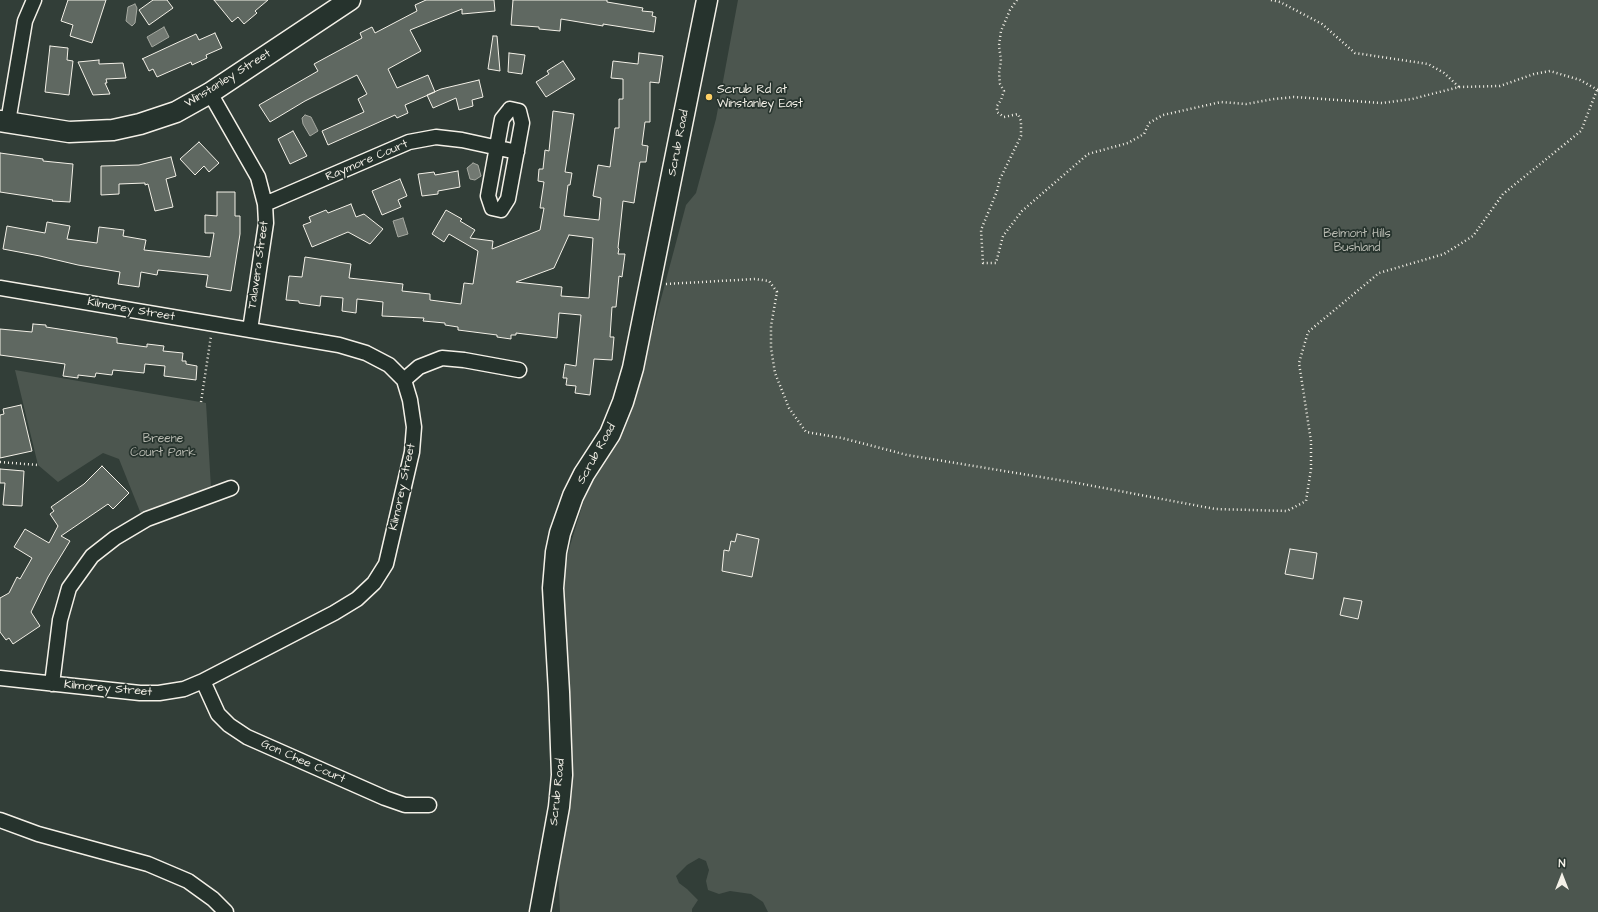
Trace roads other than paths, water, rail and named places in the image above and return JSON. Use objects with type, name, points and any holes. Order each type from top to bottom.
[{"type":"main road","name":"Winstanley Street","points":[[4,121],[69,132],[113,130],[140,124],[176,112],[210,93],[350,0]]},
{"type":"main road","name":"Scrub Road","points":[[540,912],[559,808],[562,775],[560,692],[553,588],[556,552],[560,533],[573,496],[584,474],[610,434],[623,402],[633,368],[707,0]]},
{"type":"street","points":[[4,121],[25,22],[34,0]]},
{"type":"street","name":"Talavera Street","points":[[210,93],[258,177],[265,204],[266,223],[250,330]]},
{"type":"street","points":[[510,109],[519,111],[522,123],[508,199],[502,210],[492,208],[488,196],[497,147],[502,119],[510,109]]},
{"type":"street","name":"Raymore Court","points":[[265,204],[409,142],[436,137],[462,140],[517,152]]},
{"type":"street","name":"Kilmorey Street","points":[[0,288],[339,345],[366,353],[389,365],[404,380],[410,400],[414,427],[412,452],[386,564],[374,584],[357,599],[202,681],[184,689],[159,693],[140,693],[0,678]]},
{"type":"street","points":[[404,380],[419,367],[442,358],[464,360],[519,370]]},
{"type":"street","points":[[52,684],[60,620],[69,588],[92,556],[115,538],[147,519],[231,488]]},
{"type":"street","name":"Gon Chee Court","points":[[202,681],[218,714],[229,725],[248,737],[385,798],[405,805],[429,805]]},
{"type":"street","points":[[0,820],[38,834],[148,864],[188,881],[213,899],[226,912]]},
{"type":"place","name":"Scrub Rd at Winstanley East","points":[[709,97]]},
{"type":"park label","name":"Belmont Hills Bushland","points":[[1357,241]]},
{"type":"park label","name":"Breene Court Park","points":[[163,446]]}]
